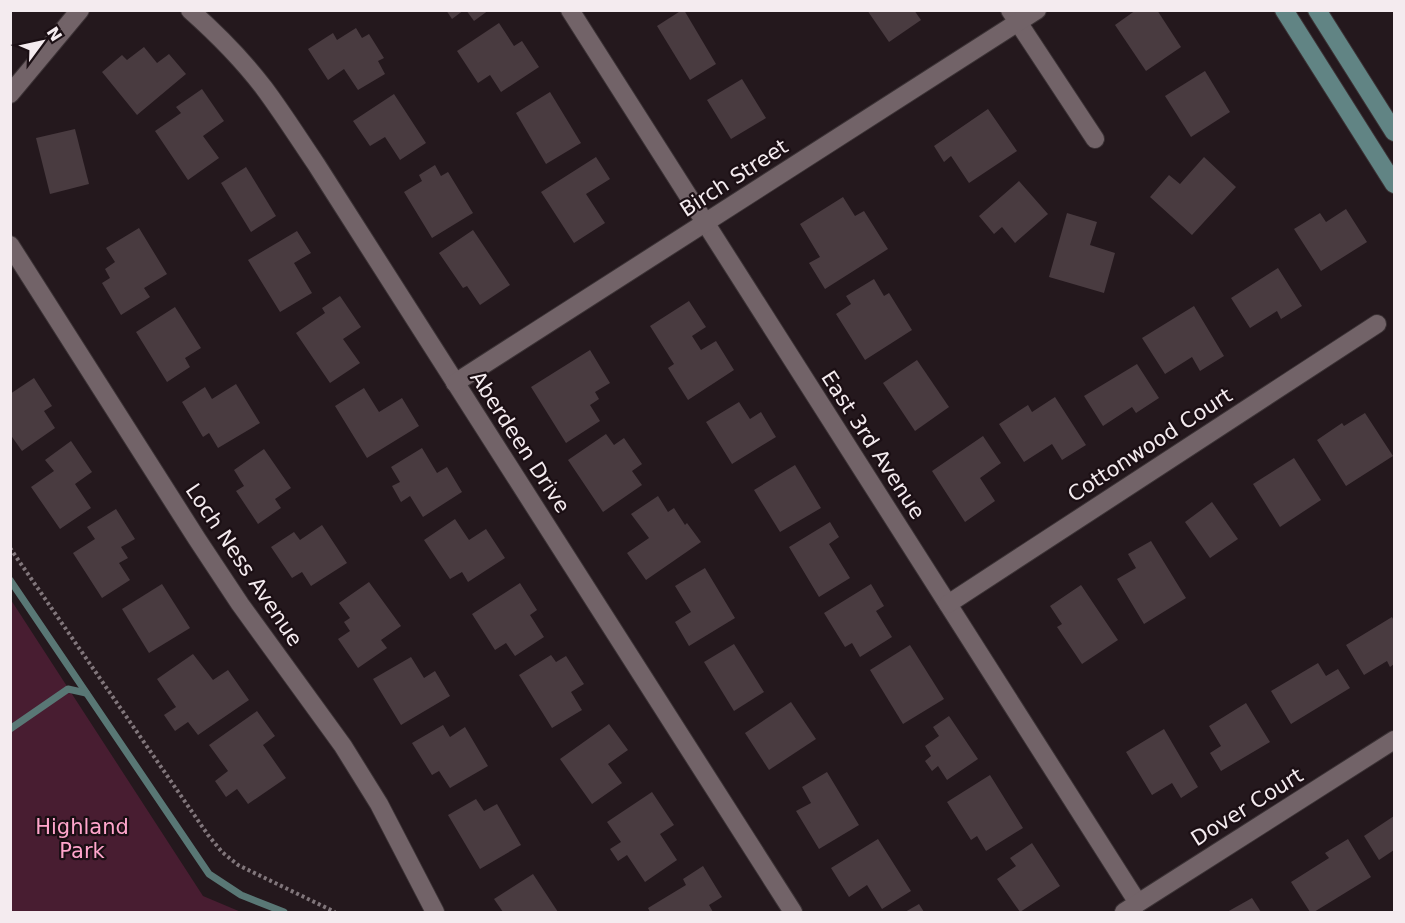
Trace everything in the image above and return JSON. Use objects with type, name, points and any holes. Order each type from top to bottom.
[{"type":"main road","points":[[1284,10],[1395,184]]},
{"type":"main road","points":[[1317,10],[1395,132]]},
{"type":"street","points":[[10,94],[80,10]]},
{"type":"street","name":"Aberdeen Drive","points":[[190,10],[242,61],[316,164],[793,912]]},
{"type":"street","name":"East 3rd Avenue","points":[[570,10],[948,604],[1131,908]]},
{"type":"street","name":"Birch Street","points":[[455,383],[705,223],[1014,17],[1037,10]]},
{"type":"street","points":[[1014,17],[1095,139]]},
{"type":"street","name":"Loch Ness Avenue","points":[[10,245],[240,604],[343,746],[379,804],[435,912]]},
{"type":"street","name":"Cottonwood Court","points":[[948,604],[1377,324]]},
{"type":"street","name":"Dover Court","points":[[1131,908],[1395,740]]},
{"type":"path","points":[[10,548],[222,852],[238,865],[335,912]]},
{"type":"green space","name":"Highland Park","points":[[11,600],[203,896],[241,912],[11,912]]},
{"type":"building","points":[[446,10],[464,10],[452,19]]},
{"type":"building","points":[[466,10],[489,10],[474,21]]},
{"type":"building","points":[[682,10],[716,64],[690,80],[657,26]]},
{"type":"building","points":[[867,10],[914,10],[921,20],[889,42]]},
{"type":"building","points":[[1136,10],[1157,10],[1181,47],[1146,71],[1115,25]]},
{"type":"building","points":[[499,23],[514,46],[522,41],[539,67],[501,92],[490,75],[478,83],[457,51]]},
{"type":"building","points":[[356,28],[362,38],[369,34],[384,58],[378,61],[385,74],[358,90],[344,69],[328,80],[308,49],[333,33],[337,40]]},
{"type":"building","points":[[144,47],[157,63],[169,54],[186,74],[137,115],[102,72],[122,55],[127,60]]},
{"type":"building","points":[[1205,71],[1230,112],[1191,137],[1165,96]]},
{"type":"building","points":[[742,79],[766,118],[731,139],[707,100]]},
{"type":"building","points":[[202,89],[224,121],[203,136],[219,158],[188,180],[155,131],[181,113],[176,107]]},
{"type":"building","points":[[550,92],[581,143],[546,164],[516,113]]},
{"type":"building","points":[[394,94],[426,143],[400,160],[385,137],[370,146],[353,121]]},
{"type":"building","points":[[988,109],[1017,151],[969,183],[951,156],[944,162],[934,146]]},
{"type":"building","points":[[75,129],[89,184],[50,194],[36,138]]},
{"type":"building","points":[[596,157],[610,179],[586,194],[605,223],[574,243],[541,192]]},
{"type":"building","points":[[1204,157],[1236,187],[1192,235],[1150,197],[1169,175],[1180,184]]},
{"type":"building","points":[[435,165],[441,176],[448,172],[473,213],[432,238],[404,192],[422,181],[419,175]]},
{"type":"building","points":[[246,167],[276,216],[251,232],[221,183]]},
{"type":"building","points":[[1019,181],[1048,214],[1015,243],[1002,227],[994,234],[979,216]]},
{"type":"building","points":[[843,197],[855,216],[864,211],[888,249],[825,289],[809,263],[820,257],[800,224]]},
{"type":"building","points":[[1346,209],[1367,242],[1321,271],[1294,229],[1320,213],[1326,222]]},
{"type":"building","points":[[1067,213],[1097,222],[1090,245],[1115,253],[1104,293],[1049,277]]},
{"type":"building","points":[[139,228],[167,274],[144,288],[150,297],[121,315],[102,283],[110,278],[105,269],[115,262],[106,248]]},
{"type":"building","points":[[473,230],[510,285],[480,305],[467,286],[463,288],[439,253]]},
{"type":"building","points":[[297,231],[311,253],[294,263],[312,293],[280,312],[248,260]]},
{"type":"building","points":[[1278,268],[1302,306],[1281,319],[1277,311],[1250,328],[1231,298]]},
{"type":"building","points":[[874,279],[884,296],[889,293],[912,330],[865,360],[836,314],[851,304],[846,296]]},
{"type":"building","points":[[340,296],[361,327],[343,339],[360,363],[330,383],[296,333],[325,313],[322,308]]},
{"type":"building","points":[[689,301],[706,327],[692,336],[701,350],[716,341],[734,370],[688,400],[668,368],[674,364],[650,326]]},
{"type":"building","points":[[1194,306],[1224,356],[1200,371],[1192,357],[1165,374],[1142,338]]},
{"type":"building","points":[[175,307],[201,348],[185,358],[190,367],[167,382],[136,332]]},
{"type":"building","points":[[590,350],[610,383],[595,392],[599,399],[590,405],[600,421],[566,443],[531,387]]},
{"type":"building","points":[[917,360],[949,407],[915,431],[883,383]]},
{"type":"building","points":[[1137,364],[1159,398],[1136,413],[1132,407],[1103,426],[1084,396]]},
{"type":"building","points":[[34,378],[52,406],[44,411],[55,428],[22,451],[10,434],[10,394]]},
{"type":"building","points":[[236,384],[260,423],[218,448],[209,433],[203,437],[182,402],[205,387],[212,399]]},
{"type":"building","points":[[364,388],[379,412],[402,398],[419,426],[367,458],[335,406]]},
{"type":"building","points":[[1055,397],[1086,445],[1062,460],[1052,444],[1024,462],[999,424],[1028,405],[1032,412]]},
{"type":"building","points":[[739,402],[750,419],[761,412],[776,437],[732,464],[706,422]]},
{"type":"building","points":[[1365,413],[1393,456],[1346,486],[1317,440],[1342,423],[1344,426]]},
{"type":"building","points":[[606,434],[614,445],[624,438],[642,464],[632,471],[642,485],[603,512],[568,460]]},
{"type":"building","points":[[983,436],[1001,463],[980,478],[995,501],[965,522],[932,471]]},
{"type":"building","points":[[71,441],[92,472],[75,484],[91,508],[60,529],[31,487],[54,471],[45,460]]},
{"type":"building","points":[[422,448],[437,473],[447,467],[462,492],[423,517],[410,496],[401,502],[392,486],[400,482],[391,467]]},
{"type":"building","points":[[264,449],[291,488],[275,499],[281,508],[258,524],[236,491],[244,486],[234,470]]},
{"type":"building","points":[[1294,458],[1321,500],[1280,527],[1253,484]]},
{"type":"building","points":[[795,465],[821,508],[780,532],[754,490]]},
{"type":"building","points":[[658,496],[668,512],[674,508],[685,525],[687,523],[701,542],[646,580],[627,553],[649,538],[631,514]]},
{"type":"building","points":[[1212,502],[1238,539],[1210,558],[1185,522]]},
{"type":"building","points":[[116,509],[135,539],[121,547],[128,558],[119,563],[130,580],[102,598],[73,553],[95,539],[87,527]]},
{"type":"building","points":[[455,519],[469,540],[486,529],[505,558],[468,582],[462,572],[450,579],[424,540]]},
{"type":"building","points":[[830,522],[839,537],[829,544],[850,578],[819,597],[789,547]]},
{"type":"building","points":[[322,525],[347,563],[311,586],[302,572],[292,578],[271,547],[294,532],[300,540]]},
{"type":"building","points":[[1151,541],[1186,598],[1144,624],[1117,579],[1136,568],[1128,554]]},
{"type":"building","points":[[705,568],[735,618],[689,646],[675,622],[691,612],[675,586]]},
{"type":"building","points":[[369,582],[401,626],[381,640],[387,648],[358,668],[338,639],[350,631],[344,622],[350,618],[339,603]]},
{"type":"building","points":[[520,583],[537,610],[530,615],[544,637],[515,656],[506,643],[495,650],[472,614]]},
{"type":"building","points":[[162,584],[190,628],[149,653],[122,609]]},
{"type":"building","points":[[871,584],[884,606],[876,611],[892,637],[860,657],[852,643],[845,647],[824,613]]},
{"type":"building","points":[[1081,585],[1118,640],[1082,664],[1057,627],[1062,624],[1050,606]]},
{"type":"building","points":[[1392,617],[1394,621],[1394,664],[1390,667],[1387,661],[1364,675],[1346,645]]},
{"type":"building","points":[[734,644],[764,692],[734,711],[704,662]]},
{"type":"building","points":[[910,645],[944,699],[903,724],[870,670]]},
{"type":"building","points":[[193,654],[213,680],[228,670],[249,700],[198,735],[188,722],[175,731],[164,715],[176,707],[157,679]]},
{"type":"building","points":[[551,655],[556,662],[566,656],[584,684],[571,692],[582,710],[552,728],[519,675]]},
{"type":"building","points":[[411,657],[424,678],[435,671],[450,696],[401,725],[373,679]]},
{"type":"building","points":[[1318,663],[1326,676],[1338,669],[1350,688],[1291,724],[1271,691]]},
{"type":"building","points":[[791,702],[816,739],[769,770],[745,733]]},
{"type":"building","points":[[1246,703],[1270,742],[1221,771],[1210,753],[1221,746],[1209,726]]},
{"type":"building","points":[[257,711],[275,736],[263,745],[286,778],[248,804],[237,789],[226,797],[215,781],[228,771],[209,745]]},
{"type":"building","points":[[949,716],[978,759],[947,780],[938,766],[932,771],[925,761],[931,756],[925,746],[939,736],[933,727]]},
{"type":"building","points":[[609,724],[628,750],[608,764],[622,783],[592,804],[560,759]]},
{"type":"building","points":[[443,725],[450,737],[465,727],[488,766],[450,788],[439,771],[432,775],[412,743]]},
{"type":"building","points":[[1164,729],[1198,787],[1181,798],[1172,783],[1152,795],[1126,752]]},
{"type":"building","points":[[827,772],[859,825],[819,849],[796,811],[811,803],[802,787]]},
{"type":"building","points":[[990,775],[1023,828],[986,851],[977,836],[971,840],[947,802]]},
{"type":"building","points":[[652,792],[674,825],[660,834],[677,860],[645,882],[627,855],[618,861],[610,849],[621,842],[607,822]]},
{"type":"building","points":[[476,799],[484,811],[497,804],[521,845],[480,869],[448,815]]},
{"type":"building","points":[[1394,816],[1394,850],[1379,860],[1364,836]]},
{"type":"building","points":[[878,839],[911,891],[882,909],[867,885],[849,897],[831,868]]},
{"type":"building","points":[[1348,839],[1371,877],[1314,912],[1310,912],[1291,882],[1329,858],[1325,853]]},
{"type":"building","points":[[1032,843],[1060,886],[1020,912],[997,879],[1016,866],[1010,858]]},
{"type":"building","points":[[703,866],[722,897],[709,905],[713,912],[650,912],[648,908],[686,885],[683,879]]},
{"type":"building","points":[[533,874],[558,912],[503,912],[494,899]]},
{"type":"building","points":[[1252,898],[1261,912],[1227,912]]},
{"type":"building","points":[[919,904],[924,912],[905,912]]},
{"type":"waterway","points":[[10,580],[209,874],[241,895],[284,912]]},
{"type":"waterway","points":[[10,729],[68,689],[86,693]]}]
